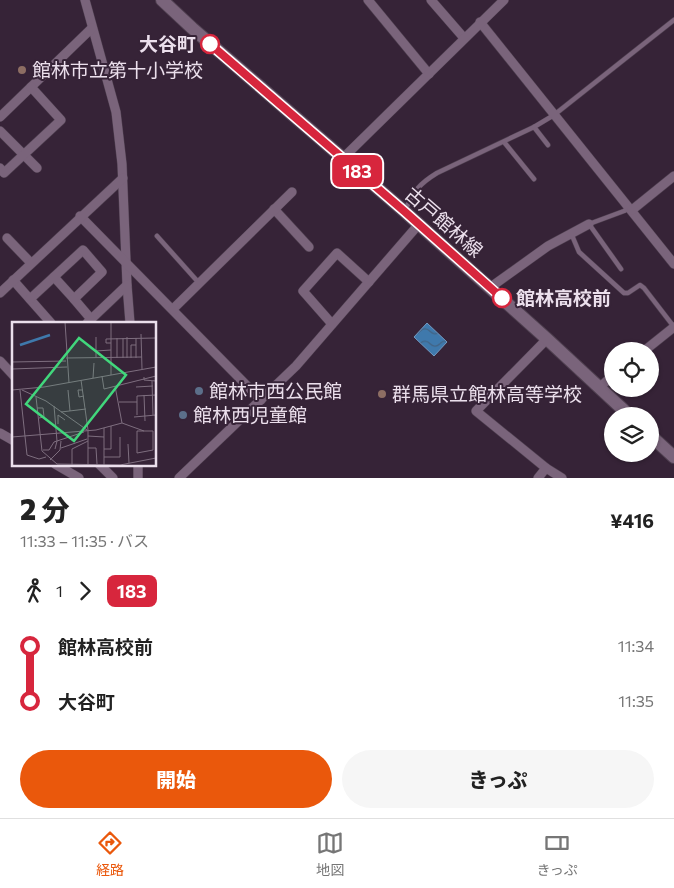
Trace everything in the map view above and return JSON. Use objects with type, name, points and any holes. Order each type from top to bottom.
[{"type":"main road","name":"古戸館林線","points":[[162,0],[419,224],[620,407]]},
{"type":"main road","points":[[659,443],[674,457]]},
{"type":"street","points":[[85,0],[116,112],[122,178],[130,322]]},
{"type":"street","points":[[368,0],[429,74]]},
{"type":"street","points":[[431,0],[464,38]]},
{"type":"street","points":[[342,158],[504,0]]},
{"type":"street","points":[[480,22],[674,264]]},
{"type":"street","points":[[0,117],[92,28]]},
{"type":"street","points":[[0,168],[4,173],[61,120],[31,87]]},
{"type":"street","points":[[0,131],[37,168]]},
{"type":"street","points":[[631,208],[674,176]]},
{"type":"street","points":[[0,293],[122,178]]},
{"type":"street","points":[[173,309],[292,192]]},
{"type":"street","points":[[274,209],[309,246]]},
{"type":"street","points":[[80,216],[261,400]]},
{"type":"street","points":[[179,478],[296,366],[419,224]]},
{"type":"street","points":[[491,288],[548,246],[589,224]]},
{"type":"street","points":[[7,238],[31,263]]},
{"type":"street","points":[[30,299],[83,250],[102,272],[74,299]]},
{"type":"street","points":[[332,324],[302,291],[338,253],[369,282]]},
{"type":"street","points":[[54,277],[74,299],[89,321],[127,285]]},
{"type":"street","points":[[13,280],[50,322]]},
{"type":"street","points":[[655,342],[674,327]]},
{"type":"street","points":[[547,339],[476,410],[546,468],[562,478]]},
{"type":"street","points":[[0,361],[12,374]]},
{"type":"street","points":[[599,388],[604,383]]},
{"type":"street","points":[[0,433],[12,440]]},
{"type":"street","points":[[58,466],[79,478]]},
{"type":"street","points":[[101,466],[113,478]]},
{"type":"street","points":[[538,478],[546,468]]},
{"type":"lane","points":[[404,211],[414,190],[423,182],[443,170],[534,127],[554,115],[674,20]]},
{"type":"lane","points":[[534,127],[548,145]]},
{"type":"lane","points":[[504,142],[534,179]]},
{"type":"lane","points":[[621,269],[589,224],[631,208]]},
{"type":"lane","points":[[571,233],[579,252],[624,293],[628,293],[640,285],[644,288],[674,327]]},
{"type":"lane","points":[[157,236],[199,283]]},
{"type":"water","points":[[427,323],[447,342],[434,356],[414,337]]},
{"type":"bus line","name":"183","points":[[210,44],[502,298]]},
{"type":"place","name":"大谷町","points":[[210,44]]},
{"type":"place","name":"館林市立第十小学校","points":[[22,70]]},
{"type":"place","name":"館林高校前","points":[[502,298]]},
{"type":"place","name":"館林市西公民館","points":[[199,391]]},
{"type":"place","name":"群馬県立館林高等学校","points":[[382,394]]},
{"type":"place","name":"館林西児童館","points":[[183,415]]}]
